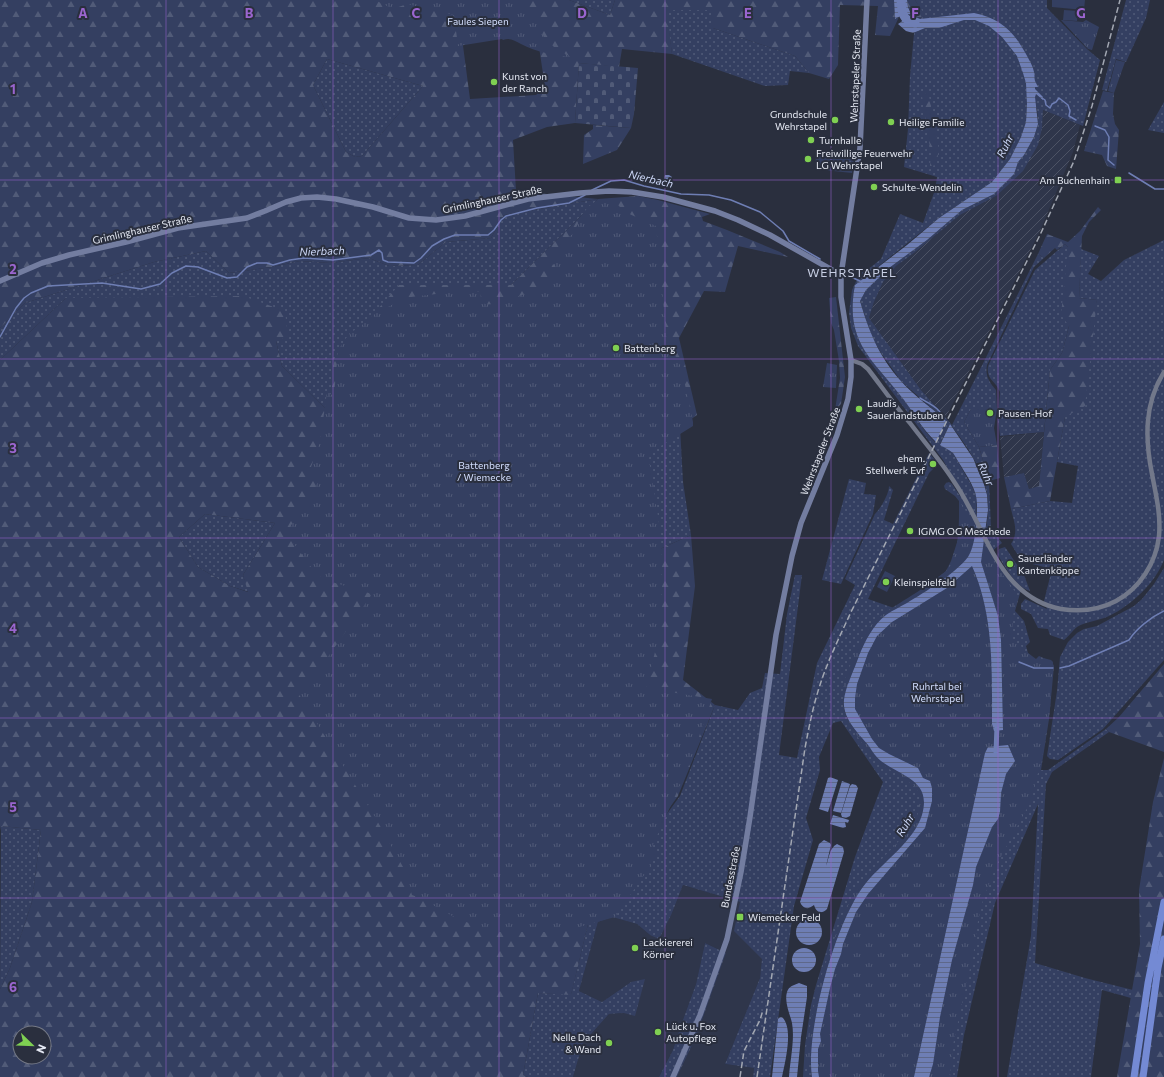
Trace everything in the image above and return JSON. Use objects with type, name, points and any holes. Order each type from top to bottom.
[{"type":"highway","points":[[1134,1077],[1148,983],[1164,902]]},
{"type":"highway","points":[[1143,1077],[1158,968],[1164,940]]},
{"type":"main road","name":"Wehrstapeler Straße","points":[[771,671],[776,635],[792,556],[801,523],[825,466],[846,407],[851,377],[851,360],[841,297],[841,275],[860,144],[867,0]]},
{"type":"main road","name":"Grimlinghauser Straße","points":[[0,281],[42,263],[69,255],[178,228],[246,218],[286,202],[301,198],[318,197],[374,207],[409,218],[436,220],[465,216],[528,199],[580,193],[620,191],[651,194],[680,201],[738,220],[775,238],[841,275]]},
{"type":"main road","name":"Bundesstraße","points":[[673,1077],[700,1015],[727,939],[741,872],[771,671]]},
{"type":"street","points":[[851,360],[860,363],[868,369],[942,465],[962,493],[988,545],[1001,567],[1021,590],[1038,602],[1071,610],[1099,608],[1121,598],[1136,586],[1145,575],[1156,552],[1158,539],[1158,510],[1147,450],[1147,431],[1150,404],[1155,388],[1164,372]]},
{"type":"shaded area","points":[[894,0],[907,0],[911,14],[904,14],[895,19]]},
{"type":"shaded area","points":[[974,13],[991,18],[1005,27],[1016,39],[1031,63],[1038,87],[1035,87],[1035,89],[1043,97],[1043,100],[1036,94],[1035,97],[1038,124],[1034,137],[1024,155],[1018,162],[1014,174],[994,194],[962,210],[927,240],[889,268],[866,290],[860,301],[867,323],[880,353],[886,362],[910,390],[946,421],[936,442],[864,349],[857,336],[853,305],[855,285],[939,218],[992,182],[1010,159],[1021,137],[1026,122],[1026,83],[1017,56],[1002,37],[989,26],[975,20],[964,20],[939,28],[925,28],[913,33],[906,31],[898,24],[911,15],[920,19]]},
{"type":"shaded area","points":[[1043,110],[1080,125],[1073,152],[1040,231],[946,417],[921,390],[869,318],[874,302],[883,282],[896,266],[960,215],[996,196],[1042,128]]},
{"type":"shaded area","points":[[665,175],[672,177],[672,184],[670,187],[666,187],[663,184]]},
{"type":"shaded area","points":[[950,424],[973,458],[987,495],[988,510],[981,562],[998,616],[1001,640],[1003,730],[994,731],[992,724],[992,684],[988,624],[979,585],[972,566],[947,588],[892,622],[877,636],[868,653],[857,684],[855,709],[872,739],[879,748],[918,768],[923,778],[930,781],[932,788],[932,801],[925,828],[868,894],[856,912],[843,944],[830,988],[820,1034],[821,1041],[818,1049],[819,1077],[812,1077],[811,1057],[813,1032],[818,1005],[825,976],[844,922],[855,900],[866,883],[912,834],[922,815],[924,803],[923,794],[919,787],[913,781],[881,761],[876,756],[848,719],[844,707],[844,700],[848,684],[861,650],[881,619],[948,576],[956,570],[971,552],[976,532],[977,499],[972,484],[953,453],[940,445]]},
{"type":"shaded area","points":[[1044,432],[1039,486],[1029,489],[1024,473],[1004,477],[1000,437]]},
{"type":"shaded area","points":[[1008,745],[1015,761],[1006,774],[1001,793],[998,819],[992,827],[976,867],[973,885],[952,960],[940,1017],[933,1064],[929,1077],[914,1077],[985,753],[988,747]]},
{"type":"shaded area","points":[[830,777],[838,780],[828,812],[819,809],[828,778]]},
{"type":"shaded area","points":[[842,781],[850,784],[841,813],[833,811]]},
{"type":"shaded area","points":[[852,784],[856,785],[858,788],[850,816],[846,818],[842,817],[841,814]]},
{"type":"shaded area","points":[[833,815],[849,820],[848,823],[845,822],[846,827],[843,828],[830,824]]},
{"type":"shaded area","points":[[824,840],[831,845],[826,866],[834,846],[837,844],[843,847],[844,852],[827,909],[823,912],[819,912],[814,905],[810,908],[806,908],[800,902],[819,844]]},
{"type":"shaded area","name":"Wiemecker Feld","points":[[683,885],[740,902],[752,948],[763,959],[760,978],[725,1064],[754,1068],[753,1077],[677,1077],[696,1037],[726,953],[705,943],[696,984],[673,1050],[659,1077],[573,1077],[583,1043],[609,1014],[624,1013],[631,982],[602,1002],[579,991],[598,922],[612,917],[637,924],[650,935],[672,913]]},
{"type":"shaded area","points":[[809,919],[818,923],[822,932],[818,941],[809,945],[800,941],[796,932],[800,923]]},
{"type":"shaded area","points":[[804,948],[809,949],[815,955],[815,965],[809,971],[804,972],[799,971],[793,965],[792,960],[793,955],[799,949]]},
{"type":"shaded area","points":[[799,983],[807,986],[807,997],[797,1077],[789,1077],[793,1029],[786,996],[789,988]]},
{"type":"shaded area","points":[[782,1017],[786,1022],[788,1046],[782,1077],[772,1077],[778,1019]]},
{"type":"green space","points":[[0,0],[457,0],[470,99],[536,95],[545,87],[539,47],[517,0],[569,0],[610,15],[615,0],[894,0],[895,19],[899,17],[890,36],[875,35],[878,6],[840,5],[838,65],[829,79],[809,73],[795,56],[713,28],[713,10],[667,10],[672,54],[622,49],[619,67],[579,63],[575,123],[547,127],[513,140],[516,191],[598,199],[504,215],[491,238],[446,242],[418,265],[389,266],[369,258],[330,263],[300,261],[272,267],[229,273],[206,251],[154,262],[25,303],[0,328]],"holes":[[[327,59],[423,86],[362,156],[355,157],[346,152],[313,85]]]},
{"type":"green space","name":"Faules Siepen","points":[[375,0],[525,0],[544,37],[554,47],[572,58],[539,51],[510,39],[458,46],[454,15],[407,4],[393,9]]},
{"type":"green space","points":[[569,0],[615,0],[610,15]]},
{"type":"green space","points":[[907,0],[915,0],[926,16],[920,18],[914,15],[909,9]]},
{"type":"green space","points":[[915,0],[1047,0],[1047,8],[1087,49],[1100,60],[1083,126],[1043,110],[1042,128],[1038,145],[1023,171],[996,196],[960,215],[896,266],[883,282],[869,318],[921,390],[952,425],[1038,254],[1044,258],[1034,267],[987,365],[988,379],[996,390],[997,409],[971,409],[964,422],[979,447],[989,481],[991,528],[1002,543],[992,551],[1001,567],[1021,590],[1015,611],[1024,621],[1030,642],[1026,646],[1028,653],[1035,660],[1039,656],[1052,662],[1054,666],[1049,719],[1041,770],[1048,770],[1106,729],[1109,732],[1052,772],[1046,784],[1035,963],[1133,990],[1131,998],[1102,990],[1091,1077],[1007,1077],[1031,936],[1038,804],[995,903],[964,1035],[957,1077],[946,1077],[951,1043],[967,978],[960,954],[964,923],[973,909],[977,891],[1002,820],[1028,738],[1021,738],[1015,761],[1008,746],[1004,746],[1003,731],[988,732],[988,747],[985,753],[914,1077],[819,1077],[818,1049],[821,1041],[820,1034],[830,988],[843,944],[856,912],[868,894],[925,828],[932,801],[932,788],[930,781],[923,778],[918,768],[879,748],[872,739],[855,709],[857,684],[868,653],[877,636],[892,622],[947,588],[972,565],[980,584],[985,573],[981,562],[984,538],[981,533],[984,537],[987,524],[988,498],[982,475],[964,443],[950,424],[940,444],[953,453],[972,486],[977,498],[977,524],[972,549],[963,562],[949,575],[907,603],[888,613],[877,623],[862,649],[851,676],[844,699],[845,712],[851,724],[876,756],[881,761],[908,776],[919,786],[925,800],[923,813],[908,838],[863,887],[855,898],[838,936],[823,985],[817,1011],[811,1058],[812,1077],[803,1077],[805,1045],[811,1005],[855,857],[883,782],[841,721],[833,723],[819,757],[820,770],[806,818],[813,840],[794,906],[770,1077],[753,1077],[754,1068],[725,1064],[760,978],[762,959],[734,931],[740,902],[683,885],[672,913],[659,939],[650,935],[637,924],[612,917],[598,922],[579,991],[602,1002],[631,982],[645,979],[635,1016],[624,1013],[609,1014],[583,1043],[573,1077],[528,1077],[523,1075],[538,993],[571,994],[589,920],[680,796],[715,705],[738,710],[750,693],[762,688],[765,673],[780,674],[787,614],[795,575],[802,575],[779,755],[797,758],[817,663],[855,585],[845,579],[875,514],[886,497],[889,486],[893,490],[884,520],[893,524],[929,453],[937,462],[937,465],[929,473],[868,599],[894,608],[929,585],[946,571],[951,561],[963,524],[959,501],[945,489],[944,486],[949,482],[960,496],[962,494],[943,460],[858,346],[851,328],[849,313],[852,290],[860,273],[881,259],[900,214],[923,223],[935,190],[937,177],[904,167],[915,23],[905,15],[911,14],[920,18],[925,16]],"holes":[[[1027,104],[1037,108],[1038,124],[1034,137],[1024,155],[1018,162],[1014,174],[994,194],[962,210],[927,240],[889,268],[866,290],[860,301],[871,335],[881,353],[901,381],[946,421],[935,442],[926,432],[904,400],[872,361],[857,336],[853,305],[855,285],[939,218],[992,182],[1010,159],[1021,137],[1026,122]]]},
{"type":"green space","points":[[1052,0],[1085,0],[1084,10],[1052,7]]},
{"type":"green space","points":[[1126,0],[1150,0],[1146,18],[1126,62],[1116,59],[1107,91],[1102,90]]},
{"type":"green space","points":[[713,9],[713,28],[795,56],[809,73],[790,71],[788,85],[765,86],[672,54],[666,10]]},
{"type":"green space","points":[[1064,10],[1078,11],[1077,21],[1063,20]]},
{"type":"green space","points":[[1061,20],[1083,22],[1086,20],[1099,27],[1092,50],[1088,49]]},
{"type":"green space","points":[[327,59],[423,86],[362,156],[355,157],[346,152],[313,85]]},
{"type":"green space","points":[[1116,60],[1125,62],[1114,93],[1108,91]]},
{"type":"green space","points":[[579,63],[638,68],[634,114],[631,128],[575,123]]},
{"type":"green space","points":[[928,91],[939,150],[936,165],[930,166],[931,154],[922,96]]},
{"type":"green space","points":[[1103,91],[1114,93],[1113,114],[1115,124],[1119,130],[1116,169],[1107,166],[1102,155],[1084,151]]},
{"type":"green space","points":[[1164,102],[1164,133],[1148,130]]},
{"type":"green space","points":[[593,125],[631,128],[617,150],[583,164],[584,135],[593,129]]},
{"type":"green space","points":[[816,155],[854,158],[852,173],[815,169]]},
{"type":"green space","points":[[638,196],[710,214],[702,217],[703,221],[780,252],[788,257],[738,246],[725,292],[704,291],[679,338],[697,415],[642,458],[660,549],[691,535],[695,586],[683,680],[715,705],[678,796],[589,920],[571,995],[538,993],[523,1075],[528,1077],[0,1077],[0,989],[10,968],[32,902],[41,830],[1,826],[0,831],[0,360],[66,298],[243,296],[285,311],[288,337],[276,341],[282,366],[330,413],[334,359],[399,285],[511,285],[598,199]],"holes":[[[205,514],[275,523],[243,575],[248,592],[230,586],[198,567],[179,537]]]},
{"type":"green space","points":[[598,199],[511,285],[399,285],[330,413],[282,366],[276,341],[66,298],[0,360],[0,328],[25,303],[154,262],[206,251],[229,273],[272,267],[300,261],[330,263],[369,258],[389,266],[418,265],[446,242],[491,238],[504,215]]},
{"type":"green space","name":"Battenberg / Wiemecke","points":[[604,200],[615,202],[625,212],[656,226],[667,342],[674,348],[676,358],[681,366],[693,422],[693,426],[651,452],[649,458],[661,536],[662,605],[658,640],[646,688],[712,699],[690,763],[652,847],[657,852],[651,865],[615,917],[568,930],[544,932],[492,932],[456,918],[412,895],[403,867],[375,817],[295,688],[318,670],[372,594],[322,579],[317,571],[311,567],[289,537],[288,530],[315,488],[320,477],[311,467],[320,442],[327,392],[334,396],[338,350],[349,334],[369,320],[373,315],[401,300],[411,297],[441,293],[446,289],[480,292],[482,303],[492,304],[504,302],[544,288],[554,276],[556,268],[550,260],[559,252],[568,237],[573,234],[582,215],[588,207],[596,201]]},
{"type":"green space","points":[[1098,207],[1101,210],[1089,222],[1082,236],[1079,298],[1097,300],[1085,406],[1065,417],[1050,501],[1011,509],[1004,477],[1024,473],[1029,489],[1039,486],[1050,370],[1062,353],[1069,326],[1061,315],[1068,247],[1065,244],[1057,250],[1055,248],[1044,258],[1038,254],[1047,234],[1068,242],[1080,231]]},
{"type":"green space","points":[[1164,240],[1164,560],[1160,569],[1149,585],[1134,600],[1109,616],[1077,627],[1064,640],[1050,635],[1048,629],[1038,628],[1031,614],[1021,609],[1021,604],[1025,599],[1047,609],[1044,601],[1052,569],[1021,560],[1011,544],[1015,531],[1011,509],[1050,501],[1072,503],[1078,466],[1057,462],[1065,417],[1097,300],[1079,298],[1081,249],[1099,256],[1088,274],[1101,281],[1124,260]]},
{"type":"green space","points":[[1065,244],[1068,247],[1069,326],[1062,353],[1050,370],[1044,432],[1000,436],[998,420],[1000,392],[988,374],[988,366],[1035,270]]},
{"type":"green space","points":[[836,297],[845,377],[841,404],[835,410],[840,378],[834,330],[831,323],[829,298]]},
{"type":"green space","points":[[827,363],[837,365],[836,388],[823,387]]},
{"type":"green space","points":[[971,409],[997,409],[994,428],[997,445],[979,447],[964,422]]},
{"type":"green space","points":[[680,427],[683,482],[691,535],[660,549],[642,458]]},
{"type":"green space","points":[[997,445],[1000,478],[989,481],[979,447]]},
{"type":"green space","points":[[849,479],[866,483],[864,494],[876,495],[873,514],[841,584],[822,580]]},
{"type":"green space","name":"Ruhrtal bei Wehrstapel","points":[[959,499],[997,567],[1016,593],[1012,642],[1020,644],[1024,652],[1036,659],[1042,660],[1043,658],[1053,662],[1050,709],[1041,766],[1036,778],[1032,799],[996,866],[983,900],[978,921],[974,950],[953,1045],[950,1077],[814,1077],[812,1063],[805,1068],[805,1053],[813,1010],[822,974],[844,911],[864,878],[914,825],[918,813],[919,803],[917,790],[906,780],[875,758],[860,741],[849,720],[845,708],[843,687],[861,639],[874,622],[890,609],[944,573],[950,567],[956,548],[959,524]]},
{"type":"green space","points":[[205,514],[275,523],[243,575],[249,592],[230,586],[198,567],[179,537]]},
{"type":"green space","points":[[1005,547],[1024,575],[1030,591],[1020,586],[1007,570],[998,555],[999,549]]},
{"type":"green space","points":[[1164,568],[1164,660],[1103,729],[1058,760],[1050,759],[1047,756],[1057,691],[1060,657],[1068,642],[1077,633],[1084,629],[1097,626],[1134,606],[1142,599],[1154,584]]},
{"type":"green space","name":"Kleinspielfeld","points":[[885,571],[895,576],[887,592],[877,587]]},
{"type":"green space","points":[[1164,664],[1164,752],[1109,732],[1106,729],[1119,717]]},
{"type":"green space","points":[[1164,758],[1164,1077],[1117,1077],[1140,944],[1139,890],[1153,802]]},
{"type":"green space","points":[[1,826],[41,830],[32,902],[10,968],[0,989]]},
{"type":"green space","points":[[705,943],[726,953],[696,1037],[677,1077],[659,1077],[673,1050],[696,984]]},
{"type":"waterway","name":"Ruhr","points":[[901,0],[902,12],[905,18],[915,23]]},
{"type":"waterway","points":[[1042,98],[1045,100],[1046,105],[1050,108],[1059,98],[1068,105],[1070,111],[1069,116],[1076,120]]},
{"type":"waterway","points":[[1095,126],[1105,130],[1109,137],[1108,160],[1114,165]]},
{"type":"waterway","points":[[1129,173],[1155,189],[1164,189]]},
{"type":"waterway","name":"Nierbach","points":[[592,190],[611,181],[624,180],[681,194],[709,195],[731,200],[760,212],[783,231],[789,241],[820,259]]},
{"type":"waterway","name":"Nierbach","points":[[0,337],[16,308],[24,298],[31,293],[48,286],[102,283],[141,289],[160,284],[172,273],[186,266],[198,267],[227,278],[237,277],[247,267],[257,263],[267,263],[273,265],[304,258],[333,260],[371,255],[379,250],[382,253],[383,260],[388,262],[414,263],[432,246],[444,239],[455,235],[488,235],[506,216],[537,208],[569,203],[585,195]]},
{"type":"waterway","name":"Nierbach","points":[[849,276],[862,282]]},
{"type":"waterway","points":[[920,398],[938,410],[941,413],[943,420]]},
{"type":"waterway","points":[[1060,668],[1069,666],[1129,640],[1144,624],[1164,611]]},
{"type":"waterway","points":[[1019,662],[1034,668],[1053,668]]},
{"type":"waterway","points":[[996,753],[997,725]]},
{"type":"railway","points":[[757,1077],[805,748],[813,709],[823,676],[830,657],[851,612],[1040,235],[1074,161],[1092,106],[1120,0]]},
{"type":"railway","points":[[740,1077],[744,1051],[760,1020],[763,1010]]},
{"type":"place","name":"Kunst von der Ranch","points":[[494,82]]},
{"type":"place","name":"Grundschule Wehrstapel","points":[[835,120]]},
{"type":"place","name":"Heilige Familie","points":[[891,122]]},
{"type":"place","name":"Turnhalle","points":[[811,140]]},
{"type":"place","name":"Freiwillige Feuerwehr LG Wehrstapel","points":[[808,159]]},
{"type":"place","name":"Am Buchenhain","points":[[1118,180]]},
{"type":"place","name":"Schulte-Wendelin","points":[[874,187]]},
{"type":"place","name":"Battenberg","points":[[616,348]]},
{"type":"place","name":"Laudis Sauerlandstuben","points":[[859,409]]},
{"type":"place","name":"Pausen-Hof","points":[[990,413]]},
{"type":"place","name":"ehem. Stellwerk Evf","points":[[933,464]]},
{"type":"place","name":"IGMG OG Meschede","points":[[910,531]]},
{"type":"place","name":"Sauerländer Kantenköppe","points":[[1010,564]]},
{"type":"place","name":"Kleinspielfeld","points":[[886,582]]},
{"type":"place","name":"Wiemecker Feld","points":[[740,917]]},
{"type":"place","name":"Lackiererei Körner","points":[[635,948]]},
{"type":"place","name":"Lück u. Fox Autopflege","points":[[658,1032]]},
{"type":"place","name":"Nelle Dach & Wand","points":[[609,1043]]},
{"type":"district","name":"WEHRSTAPEL","points":[[852,273]]}]
